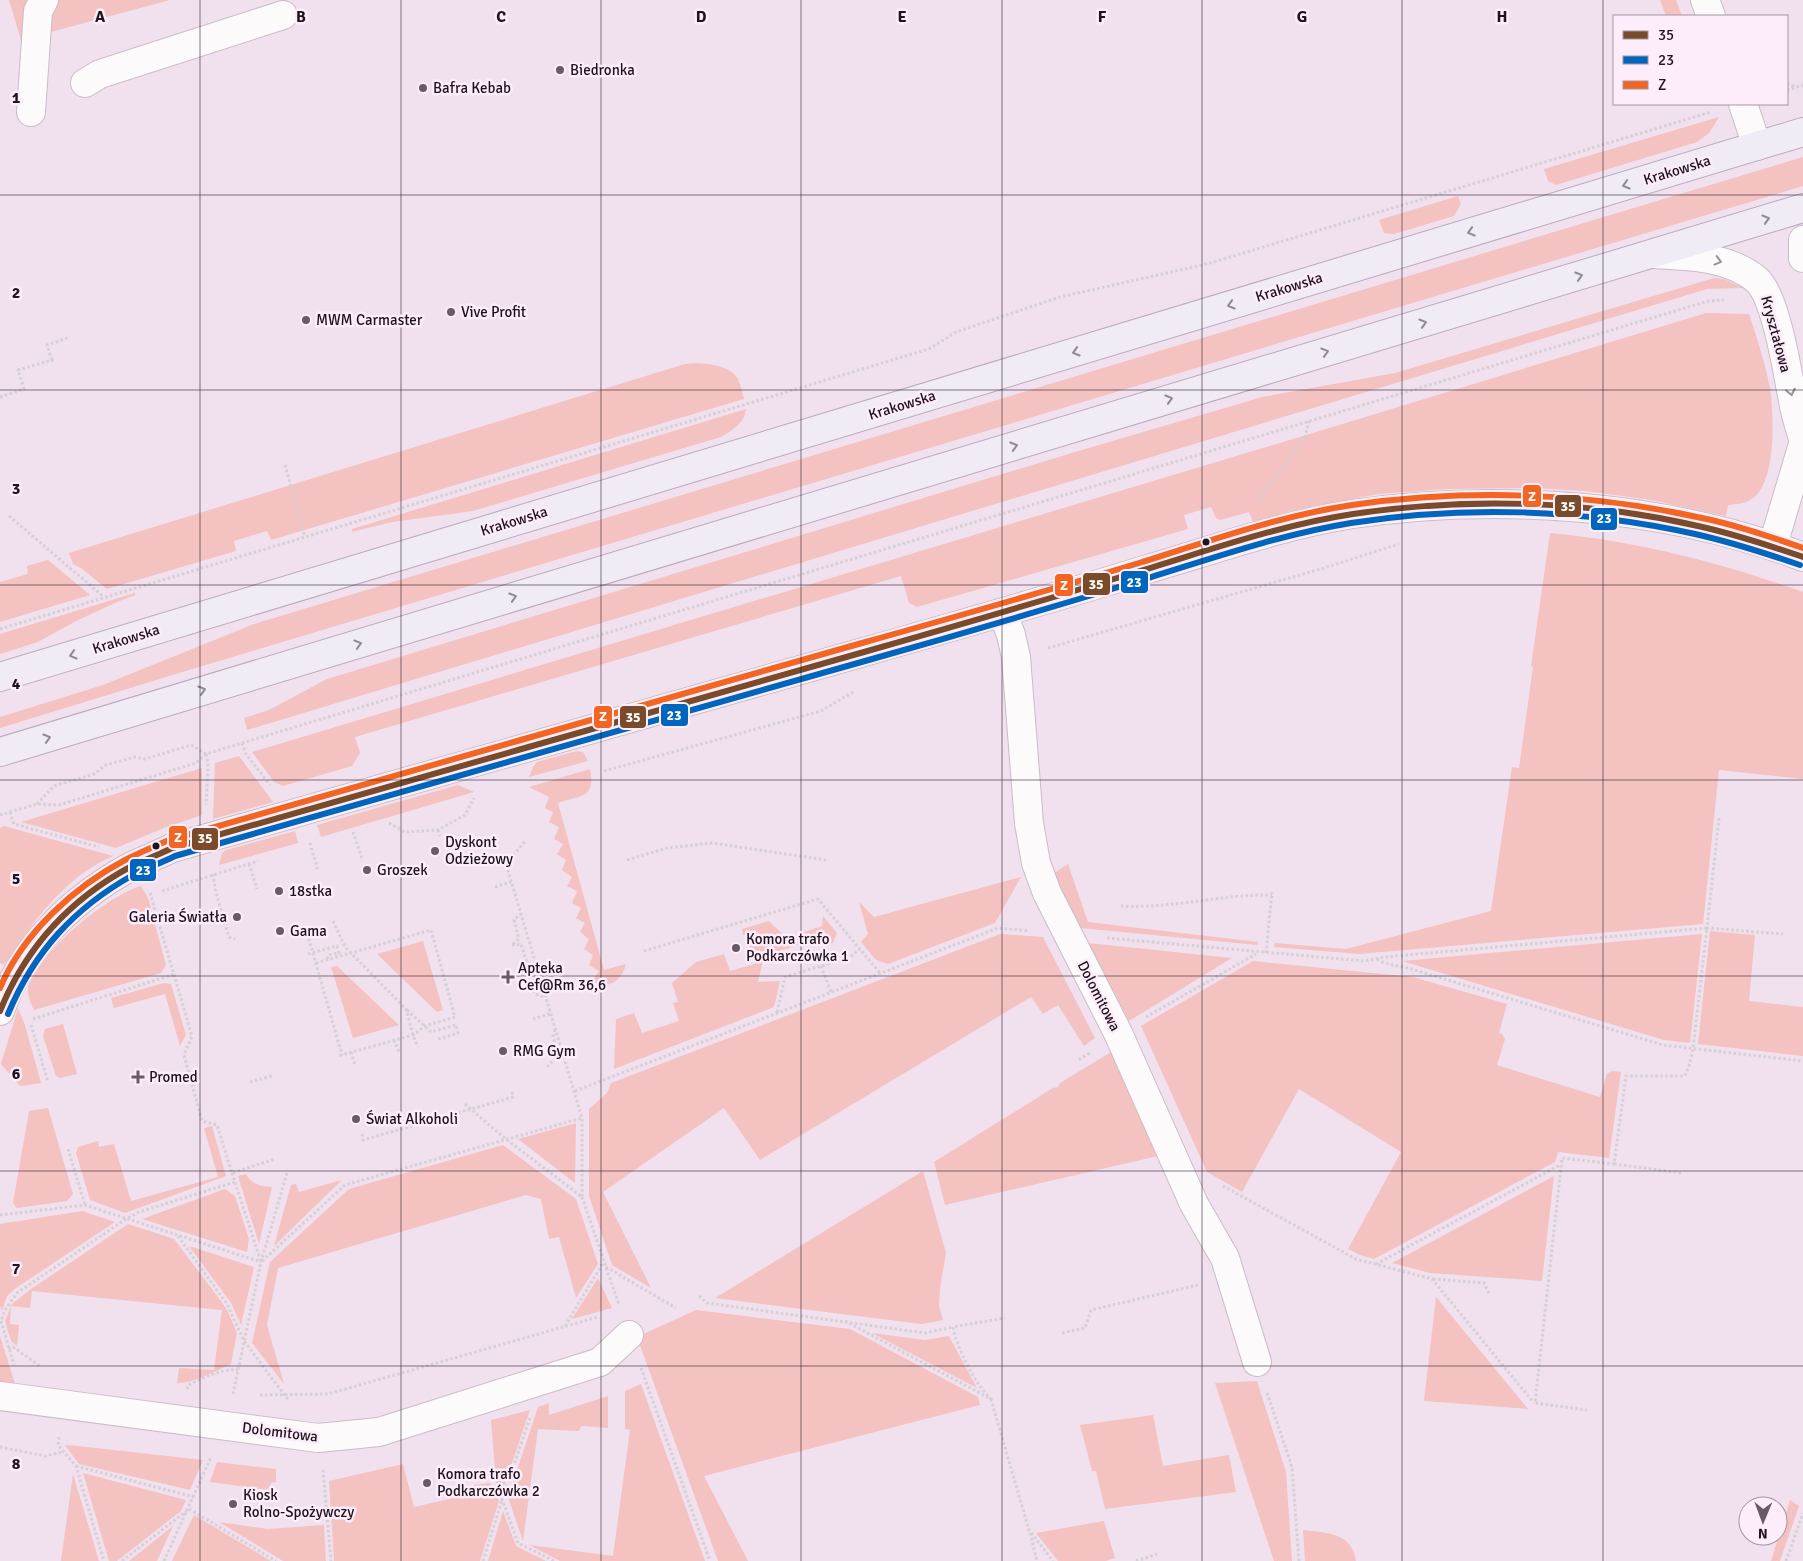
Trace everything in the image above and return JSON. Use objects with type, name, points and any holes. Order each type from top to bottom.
[{"type":"main road","name":"Krakowska","points":[[0,677],[1803,132]]},
{"type":"main road","points":[[0,752],[1803,208]]},
{"type":"street","points":[[31,112],[38,11],[44,0]]},
{"type":"street","points":[[1705,0],[1711,15]]},
{"type":"street","points":[[85,83],[100,74],[283,15]]},
{"type":"street","points":[[1743,105],[1757,146]]},
{"type":"street","points":[[1803,240],[1803,258]]},
{"type":"street","name":"Kryształowa","points":[[1652,253],[1717,260],[1758,280],[1764,288],[1779,330],[1794,407],[1803,439]]},
{"type":"street","points":[[1773,545],[1803,444]]},
{"type":"street","points":[[0,1011],[11,982],[37,943],[63,914],[82,898],[132,866],[172,848],[1003,613],[1295,526],[1352,514],[1417,508],[1520,503],[1605,510],[1693,525],[1773,545],[1803,557]]},
{"type":"street","name":"Dolomitowa","points":[[1003,613],[1016,657],[1029,824],[1036,863],[1047,893],[1118,1033],[1194,1204],[1225,1258],[1257,1362]]},
{"type":"street","name":"Dolomitowa","points":[[12,1398],[318,1438],[379,1432],[600,1362],[625,1323]]},
{"type":"path","points":[[1788,83],[1796,87]]},
{"type":"path","points":[[1788,90],[1803,85]]},
{"type":"path","points":[[0,629],[929,349],[956,332],[1060,298],[1207,264],[1711,112]]},
{"type":"path","points":[[0,815],[37,804],[59,805],[196,762],[206,754],[1708,301],[1726,300]]},
{"type":"path","points":[[0,397],[24,389],[18,370],[52,362],[47,344],[70,337]]},
{"type":"path","points":[[1256,504],[1305,437],[1309,421]]},
{"type":"path","points":[[285,465],[305,537]]},
{"type":"path","points":[[9,516],[104,597]]},
{"type":"path","points":[[1016,657],[1324,568],[1404,541]]},
{"type":"path","points":[[604,771],[821,711],[861,687]]},
{"type":"path","points":[[37,804],[54,786],[94,774],[106,765],[135,757],[145,759],[191,745],[206,754],[208,764],[206,808]]},
{"type":"path","points":[[389,823],[406,832],[438,830],[464,815],[476,798],[465,801]]},
{"type":"path","points":[[10,812],[14,824],[117,852],[132,866],[152,896],[192,1036],[184,1055],[202,1121],[218,1124],[232,1173],[262,1262]]},
{"type":"path","points":[[1614,1164],[1626,1076],[1685,1076],[1690,1064],[1720,818]]},
{"type":"path","points":[[380,825],[398,820]]},
{"type":"path","points":[[345,835],[362,830]]},
{"type":"path","points":[[438,830],[440,836]]},
{"type":"path","points":[[353,832],[362,859]]},
{"type":"path","points":[[526,840],[506,864],[582,1118],[582,1197],[603,1262],[710,1561]]},
{"type":"path","points":[[318,871],[310,845],[319,843]]},
{"type":"path","points":[[626,860],[667,848],[712,843],[826,860]]},
{"type":"path","points":[[152,896],[213,874],[266,858]]},
{"type":"path","points":[[249,864],[257,889]]},
{"type":"path","points":[[213,874],[216,893],[229,937],[235,939]]},
{"type":"path","points":[[495,887],[511,882]]},
{"type":"path","points":[[1121,906],[1136,907],[1272,894],[1266,954]]},
{"type":"path","points":[[644,950],[818,899],[880,973]]},
{"type":"path","points":[[521,914],[514,920],[519,939],[512,945],[521,944],[526,962],[535,964]]},
{"type":"path","points":[[333,921],[345,946],[351,953],[431,1032],[456,1025],[458,1033],[438,1039],[438,1041]]},
{"type":"path","points":[[575,1091],[998,928],[1266,954],[1364,961],[1377,958],[1707,928],[1783,934]]},
{"type":"path","points":[[306,929],[340,1056],[413,1035],[425,1026],[455,1017],[431,930],[316,963]]},
{"type":"path","points":[[308,954],[337,946],[339,952],[328,955],[327,960]]},
{"type":"path","points":[[777,1013],[785,977],[850,957],[860,949]]},
{"type":"path","points":[[1118,1033],[1257,953]]},
{"type":"path","points":[[1377,958],[1384,964],[1408,968],[1662,1045],[1803,1061]]},
{"type":"path","points":[[821,966],[831,992]]},
{"type":"path","points":[[48,1082],[29,1020],[175,974]]},
{"type":"path","points":[[520,974],[529,975],[535,994],[545,997]]},
{"type":"path","points":[[406,1009],[418,1047]]},
{"type":"path","points":[[533,1019],[550,1014]]},
{"type":"path","points":[[547,1067],[558,1055],[553,1036],[555,1030]]},
{"type":"path","points":[[394,1040],[398,1052]]},
{"type":"path","points":[[351,1052],[355,1065]]},
{"type":"path","points":[[250,1082],[274,1075]]},
{"type":"path","points":[[362,1134],[363,1140],[513,1097],[512,1091]]},
{"type":"path","points":[[465,1104],[506,1139],[582,1197]]},
{"type":"path","points":[[262,1262],[345,1185],[582,1118]]},
{"type":"path","points":[[68,1149],[85,1205]]},
{"type":"path","points":[[232,1173],[275,1158]]},
{"type":"path","points":[[1535,1404],[1562,1158],[1682,1173]]},
{"type":"path","points":[[1376,1264],[1561,1165]]},
{"type":"path","points":[[164,1561],[189,1509],[225,1425],[262,1262],[287,1173]]},
{"type":"path","points":[[12,1398],[17,1372],[0,1321],[17,1293],[139,1212],[235,1182]]},
{"type":"path","points":[[1217,1182],[1356,1259],[1432,1279],[1484,1284],[1490,1295]]},
{"type":"path","points":[[0,1215],[85,1205],[126,1220],[262,1262]]},
{"type":"path","points":[[178,1236],[228,1304],[244,1341],[318,1438],[331,1561]]},
{"type":"path","points":[[564,1327],[603,1262]]},
{"type":"path","points":[[605,1267],[676,1308]]},
{"type":"path","points":[[1062,1333],[1085,1328],[1091,1310],[1230,1277]]},
{"type":"path","points":[[1432,1279],[1535,1404],[1587,1410]]},
{"type":"path","points":[[699,1296],[706,1304],[925,1333],[1005,1318]]},
{"type":"path","points":[[845,1321],[991,1399]]},
{"type":"path","points":[[258,1395],[328,1394],[564,1327],[625,1323]]},
{"type":"path","points":[[953,1327],[956,1342],[983,1391],[991,1399],[1037,1561]]},
{"type":"path","points":[[8,1348],[13,1347],[43,1368]]},
{"type":"path","points":[[1257,1362],[1292,1467],[1299,1561]]},
{"type":"path","points":[[187,1390],[188,1385],[197,1381],[230,1369],[238,1370]]},
{"type":"path","points":[[484,1561],[502,1499],[534,1407],[530,1384]]},
{"type":"path","points":[[179,1390],[196,1391]]},
{"type":"path","points":[[232,1395],[241,1395]]},
{"type":"path","points":[[62,1404],[58,1445],[76,1466],[104,1561]]},
{"type":"path","points":[[0,1447],[45,1456],[64,1452]]},
{"type":"path","points":[[76,1466],[194,1497]]},
{"type":"path","points":[[502,1499],[518,1543],[554,1561]]},
{"type":"path","points":[[122,1561],[189,1509]]},
{"type":"path","points":[[189,1509],[276,1561]]},
{"type":"path","points":[[1786,1561],[1803,1513]]},
{"type":"path","points":[[1029,1530],[1052,1561]]},
{"type":"path","points":[[1034,1549],[1041,1546]]},
{"type":"path","points":[[1136,1561],[1158,1554]]},
{"type":"shaded area","points":[[9,0],[170,0],[21,40]]},
{"type":"shaded area","points":[[1660,0],[1676,0],[1682,15],[1666,15]]},
{"type":"shaded area","points":[[1719,117],[1709,133],[1697,142],[1556,185],[1548,181],[1544,169]]},
{"type":"shaded area","points":[[1803,157],[1803,186],[0,728],[0,717],[103,685],[254,624]]},
{"type":"shaded area","points":[[1458,196],[1461,204],[1454,216],[1394,234],[1384,233],[1379,220]]},
{"type":"shaded area","points":[[1714,278],[1724,279],[1743,288],[1707,289],[247,730],[244,718],[269,710],[327,679],[1262,397],[1395,373]]},
{"type":"shaded area","points":[[1706,313],[1749,314],[1770,388],[1773,431],[1772,448],[1765,480],[1759,492],[1750,500],[1728,505],[1726,516],[1651,500],[1586,491],[1535,488],[1447,489],[1378,494],[1288,512],[1253,522],[1249,512],[1220,520],[1216,518],[1211,507],[1184,515],[1188,529],[917,607],[909,603],[901,576],[355,737],[360,753],[352,766],[283,786],[274,782],[252,752],[1303,436]]},
{"type":"shaded area","points":[[697,363],[720,366],[730,371],[738,379],[744,399],[271,540],[267,531],[234,541],[236,551],[107,589],[81,568],[73,564],[69,553],[685,364]]},
{"type":"shaded area","points":[[746,409],[740,422],[721,437],[473,511],[392,522],[352,532],[352,529]]},
{"type":"shaded area","points":[[1550,533],[1615,542],[1679,555],[1742,572],[1803,592],[1803,779],[1719,770],[1703,924],[1359,954],[1274,947],[1275,943],[1346,949],[1491,911],[1512,767],[1519,768]]},
{"type":"shaded area","points":[[48,560],[90,595],[0,622],[0,582],[28,574],[27,566]]},
{"type":"shaded area","points":[[135,593],[135,595],[76,621],[38,642],[0,654],[0,634]]},
{"type":"shaded area","points":[[577,751],[583,752],[588,761],[529,777],[537,762]]},
{"type":"shaded area","points":[[239,756],[273,802],[213,819],[215,763]]},
{"type":"shaded area","points":[[202,768],[202,815],[116,848],[21,822]]},
{"type":"shaded area","points":[[590,769],[591,786],[588,791],[579,797],[558,803],[604,970],[626,964],[618,979],[604,985],[592,981],[599,971],[589,965],[593,955],[584,949],[589,939],[580,932],[585,923],[576,918],[581,908],[572,903],[577,891],[567,886],[572,877],[562,870],[566,860],[557,854],[563,844],[554,839],[559,827],[549,822],[553,812],[545,808],[549,797],[529,787]]},
{"type":"shaded area","points":[[458,785],[474,792],[321,837],[317,825]]},
{"type":"shaded area","points":[[4,826],[113,856],[79,876],[51,902],[26,933],[4,965],[0,963],[0,828]]},
{"type":"shaded area","points":[[295,831],[298,843],[219,865],[222,853],[226,850]]},
{"type":"shaded area","points":[[1068,864],[1088,922],[1258,942],[1257,945],[1080,928],[1053,874]]},
{"type":"shaded area","points":[[1021,877],[995,923],[888,964],[876,960],[861,942],[868,934],[859,902],[874,917]]},
{"type":"shaded area","points":[[141,886],[148,898],[166,965],[161,973],[34,1010],[29,997],[28,987],[46,956],[77,926],[94,913],[127,891]]},
{"type":"shaded area","points":[[823,916],[837,933],[833,943],[827,945],[820,938],[764,956],[758,982],[780,981],[774,1007],[614,1069],[616,1019],[634,1013],[642,1033],[679,1021],[673,1003],[678,1002],[672,983],[696,962],[724,954],[730,971],[755,964],[746,935],[743,935],[742,929],[769,921],[786,938],[822,926]]},
{"type":"shaded area","points":[[1710,931],[1755,935],[1749,1001],[1803,1007],[1803,1056],[1698,1044]]},
{"type":"shaded area","points":[[1000,934],[1043,937],[1095,1038],[1084,1046],[1058,1005],[1043,1014],[1031,997],[760,1160],[724,1108],[603,1192],[651,1288],[612,1265],[589,1196],[589,1109],[607,1093],[611,1083]]},
{"type":"shaded area","points":[[1702,934],[1690,1043],[1664,1040],[1402,961]]},
{"type":"shaded area","points":[[423,941],[443,1010],[437,1012],[377,954]]},
{"type":"shaded area","points":[[1088,943],[1232,958],[1129,1021]]},
{"type":"shaded area","points":[[1253,961],[1413,977],[1507,1004],[1499,1033],[1505,1039],[1497,1065],[1600,1097],[1607,1074],[1612,1071],[1621,1072],[1609,1158],[1558,1152],[1555,1162],[1374,1259],[1348,1249],[1401,1152],[1299,1089],[1242,1192],[1207,1172],[1141,1026]]},
{"type":"shaded area","points":[[337,966],[399,1025],[353,1038],[331,967]]},
{"type":"shaded area","points":[[164,983],[171,984],[186,1035],[180,1046],[165,994],[114,1008],[111,998]]},
{"type":"shaded area","points":[[18,1008],[25,1025],[41,1083],[20,1086],[1,1064]]},
{"type":"shaded area","points":[[63,1024],[77,1074],[60,1078],[56,1076],[43,1036],[45,1029]]},
{"type":"shaded area","points":[[1111,1052],[1158,1156],[945,1205],[934,1162],[1053,1088],[1058,1087],[1060,1083]]},
{"type":"shaded area","points":[[48,1108],[73,1194],[67,1201],[17,1208],[13,1203],[29,1111]]},
{"type":"shaded area","points":[[576,1123],[575,1183],[518,1139]]},
{"type":"shaded area","points":[[212,1126],[226,1176],[125,1213],[90,1200],[76,1153],[78,1147],[98,1141],[99,1147],[114,1144],[131,1201],[218,1177],[204,1128]]},
{"type":"shaded area","points":[[503,1145],[576,1199],[598,1264],[576,1298],[559,1237],[549,1239],[541,1199],[526,1195],[278,1268],[267,1325],[284,1384],[252,1343],[270,1262],[349,1189]]},
{"type":"shaded area","points":[[923,1171],[946,1253],[939,1306],[943,1320],[922,1324],[715,1298]]},
{"type":"shaded area","points":[[246,1174],[257,1184],[272,1187],[259,1244],[238,1176]]},
{"type":"shaded area","points":[[1554,1176],[1542,1281],[1430,1273],[1392,1263]]},
{"type":"shaded area","points":[[342,1180],[274,1246],[291,1185],[296,1184],[299,1192]]},
{"type":"shaded area","points":[[225,1189],[235,1196],[249,1239],[247,1252],[142,1219]]},
{"type":"shaded area","points":[[82,1211],[115,1222],[16,1288],[7,1296],[2,1311],[0,1306],[0,1224]]},
{"type":"shaded area","points":[[128,1224],[174,1239],[221,1301],[237,1333],[231,1364],[198,1379],[177,1383],[179,1368],[214,1370],[222,1310],[32,1291],[30,1308],[11,1306],[31,1289]]},
{"type":"shaded area","points":[[189,1246],[254,1267],[241,1325],[231,1303]]},
{"type":"shaded area","points":[[598,1278],[612,1308],[572,1319]]},
{"type":"shaded area","points":[[1436,1297],[1528,1409],[1424,1401]]},
{"type":"shaded area","points":[[11,1306],[10,1324],[19,1325],[17,1346],[11,1341],[5,1321]]},
{"type":"shaded area","points":[[696,1310],[850,1329],[978,1397],[980,1405],[704,1476],[748,1561],[718,1561],[637,1337]]},
{"type":"shaded area","points":[[872,1333],[925,1340],[949,1336],[977,1388]]},
{"type":"shaded area","points":[[0,1336],[16,1387],[0,1384]]},
{"type":"shaded area","points":[[1257,1381],[1286,1472],[1292,1561],[1274,1561],[1215,1383]]},
{"type":"shaded area","points":[[641,1384],[705,1561],[560,1561],[529,1545],[613,1556],[630,1430],[625,1429],[625,1391]]},
{"type":"shaded area","points":[[608,1396],[608,1428],[581,1426],[579,1431],[538,1429],[523,1541],[508,1497],[538,1407],[549,1403],[549,1415]]},
{"type":"shaded area","points":[[530,1410],[502,1492],[496,1482],[491,1420]]},
{"type":"shaded area","points":[[1153,1415],[1163,1466],[1229,1455],[1236,1492],[1105,1509],[1096,1471],[1092,1471],[1080,1425]]},
{"type":"shaded area","points":[[65,1445],[203,1460],[190,1490],[79,1464]]},
{"type":"shaded area","points":[[217,1462],[276,1469],[276,1482],[271,1483],[269,1490],[210,1482]]},
{"type":"shaded area","points":[[403,1464],[414,1507],[476,1493],[474,1485],[490,1483],[499,1501],[480,1561],[334,1561],[329,1481]]},
{"type":"shaded area","points":[[83,1473],[186,1500],[181,1511],[117,1561],[109,1561]]},
{"type":"shaded area","points":[[73,1474],[99,1561],[61,1561]]},
{"type":"shaded area","points":[[1790,1500],[1799,1506],[1788,1538],[1788,1506]]},
{"type":"shaded area","points":[[503,1511],[516,1546],[546,1561],[488,1561]]},
{"type":"shaded area","points":[[194,1515],[271,1561],[172,1561]]},
{"type":"shaded area","points":[[1104,1521],[1115,1558],[1106,1561],[1058,1561],[1036,1533]]},
{"type":"shaded area","points":[[219,1522],[268,1529],[324,1525],[326,1561],[283,1561]]},
{"type":"shaded area","points":[[173,1526],[157,1561],[129,1561]]},
{"type":"shaded area","points":[[1303,1530],[1329,1533],[1344,1539],[1354,1551],[1356,1561],[1305,1561]]},
{"type":"shaded area","points":[[1776,1546],[1785,1546],[1780,1561],[1771,1561]]},
{"type":"transit line","name":"Z","points":[[0,988],[22,948],[70,897],[88,883],[132,856],[169,840],[1001,604],[1244,530],[1298,516],[1352,505],[1438,497],[1481,495],[1568,498],[1612,502],[1710,520],[1803,548]]},
{"type":"transit line","name":"35","points":[[0,1011],[23,966],[36,946],[69,910],[108,880],[130,867],[172,848],[933,632],[1272,531],[1353,514],[1439,505],[1482,503],[1569,506],[1656,517],[1698,526],[1803,557]]},
{"type":"transit line","name":"23","points":[[8,1014],[18,992],[43,951],[74,917],[92,902],[133,875],[175,856],[932,642],[1296,534],[1394,517],[1480,512],[1524,512],[1610,519],[1695,534],[1748,548],[1800,565]]},
{"type":"place","name":"Biedronka","points":[[560,70]]},
{"type":"place","name":"Bafra Kebab","points":[[423,88]]},
{"type":"place","name":"Vive Profit","points":[[451,312]]},
{"type":"place","name":"MWM Carmaster","points":[[306,320]]},
{"type":"place","name":"Dyskont Odzieżowy","points":[[435,851]]},
{"type":"place","name":"Groszek","points":[[367,870]]},
{"type":"place","name":"18stka","points":[[279,891]]},
{"type":"place","name":"Galeria Światła","points":[[237,917]]},
{"type":"place","name":"Gama","points":[[280,931]]},
{"type":"place","name":"Komora trafo Podkarczówka 1","points":[[736,948]]},
{"type":"place","name":"Apteka Cef@Rm 36,6","points":[[508,977]]},
{"type":"place","name":"RMG Gym","points":[[503,1051]]},
{"type":"place","name":"Promed","points":[[138,1077]]},
{"type":"place","name":"Świat Alkoholi","points":[[356,1119]]},
{"type":"place","name":"Komora trafo Podkarczówka 2","points":[[427,1483]]},
{"type":"place","name":"Kiosk Rolno-Spożywczy","points":[[233,1504]]}]
